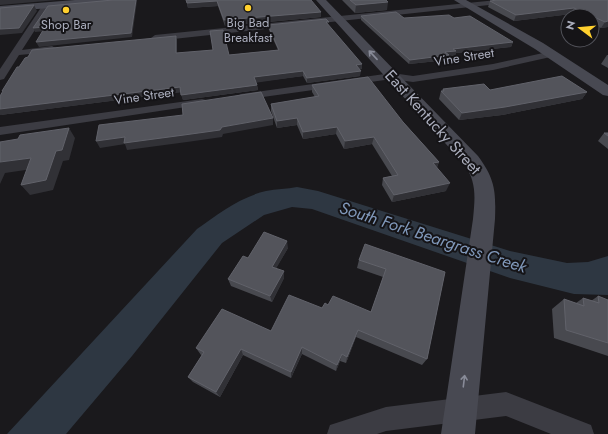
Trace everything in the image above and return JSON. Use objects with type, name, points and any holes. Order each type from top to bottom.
[{"type":"street","points":[[0,9],[112,0]]},
{"type":"street","name":"East Kentucky Street","points":[[321,0],[471,160],[483,177],[486,186],[484,219],[460,421]]},
{"type":"street","points":[[146,39],[338,19],[464,2],[518,0]]},
{"type":"street","points":[[464,2],[552,54],[608,92]]},
{"type":"street","points":[[0,77],[47,6]]},
{"type":"street","points":[[16,53],[62,48]]},
{"type":"street","name":"Vine Street","points":[[227,99],[392,76],[413,79],[486,68],[552,54]]},
{"type":"street","name":"Vine Street","points":[[0,131],[212,101]]},
{"type":"street","points":[[339,434],[386,419],[460,421],[506,404],[582,434]]},
{"type":"water","name":"South Fork Beargrass Creek","points":[[297,187],[318,191],[510,251],[567,263],[588,262],[608,256],[608,295],[574,294],[510,278],[312,209],[292,207],[264,215],[222,243],[132,356],[66,434],[7,434],[197,229],[247,197],[266,191]]},
{"type":"building","points":[[113,0],[136,0],[131,33],[36,42],[45,27],[33,28],[48,6]]},
{"type":"building","points":[[186,0],[311,0],[321,12],[224,20],[217,1],[187,3]]},
{"type":"building","points":[[350,0],[386,0],[388,2],[356,5]]},
{"type":"building","points":[[608,0],[608,21],[605,22],[600,20],[600,8],[560,8],[560,10],[516,15],[490,1]]},
{"type":"building","points":[[34,5],[19,28],[0,29],[0,8]]},
{"type":"building","points":[[396,12],[404,18],[449,15],[454,18],[470,16],[513,42],[453,49],[456,51],[445,52],[449,55],[410,60],[361,16]]},
{"type":"building","points":[[326,19],[329,22],[326,22],[362,64],[356,65],[361,71],[307,78],[303,71],[254,77],[257,85],[181,95],[180,87],[0,109],[0,96],[2,91],[17,67],[19,67],[25,58],[28,57],[32,50],[176,36],[176,53],[213,50],[210,31],[223,30],[229,55],[279,50],[268,25]]},
{"type":"building","points":[[562,76],[587,92],[505,107],[462,113],[441,91],[444,91],[443,89],[484,84],[490,90]]},
{"type":"building","points":[[368,77],[403,122],[439,162],[433,163],[450,183],[394,195],[383,178],[398,175],[374,137],[345,141],[337,127],[303,132],[297,118],[277,121],[271,104],[319,96],[312,85]]},
{"type":"building","points":[[261,92],[273,118],[222,127],[220,130],[124,143],[125,137],[96,141],[99,125],[183,115],[182,104]]},
{"type":"building","points":[[69,128],[62,150],[56,151],[46,180],[21,185],[31,158],[0,162],[0,142],[18,139],[20,135]]},
{"type":"building","points":[[264,232],[287,241],[272,267],[284,271],[270,296],[228,279],[243,256],[248,258]]},
{"type":"building","points":[[365,244],[445,272],[427,359],[358,330],[347,357],[342,354],[337,365],[302,347],[291,372],[241,349],[216,392],[188,377],[204,352],[196,348],[222,309],[271,331],[289,295],[322,308],[325,303],[328,305],[333,296],[371,312],[386,269],[359,260]]},
{"type":"building","points":[[598,296],[608,300],[608,343],[566,330],[564,299],[584,306],[583,298],[599,303]]},
{"type":"place","name":"Big Bad Breakfast","points":[[248,8]]},
{"type":"place","name":"Shop Bar","points":[[66,10]]}]
